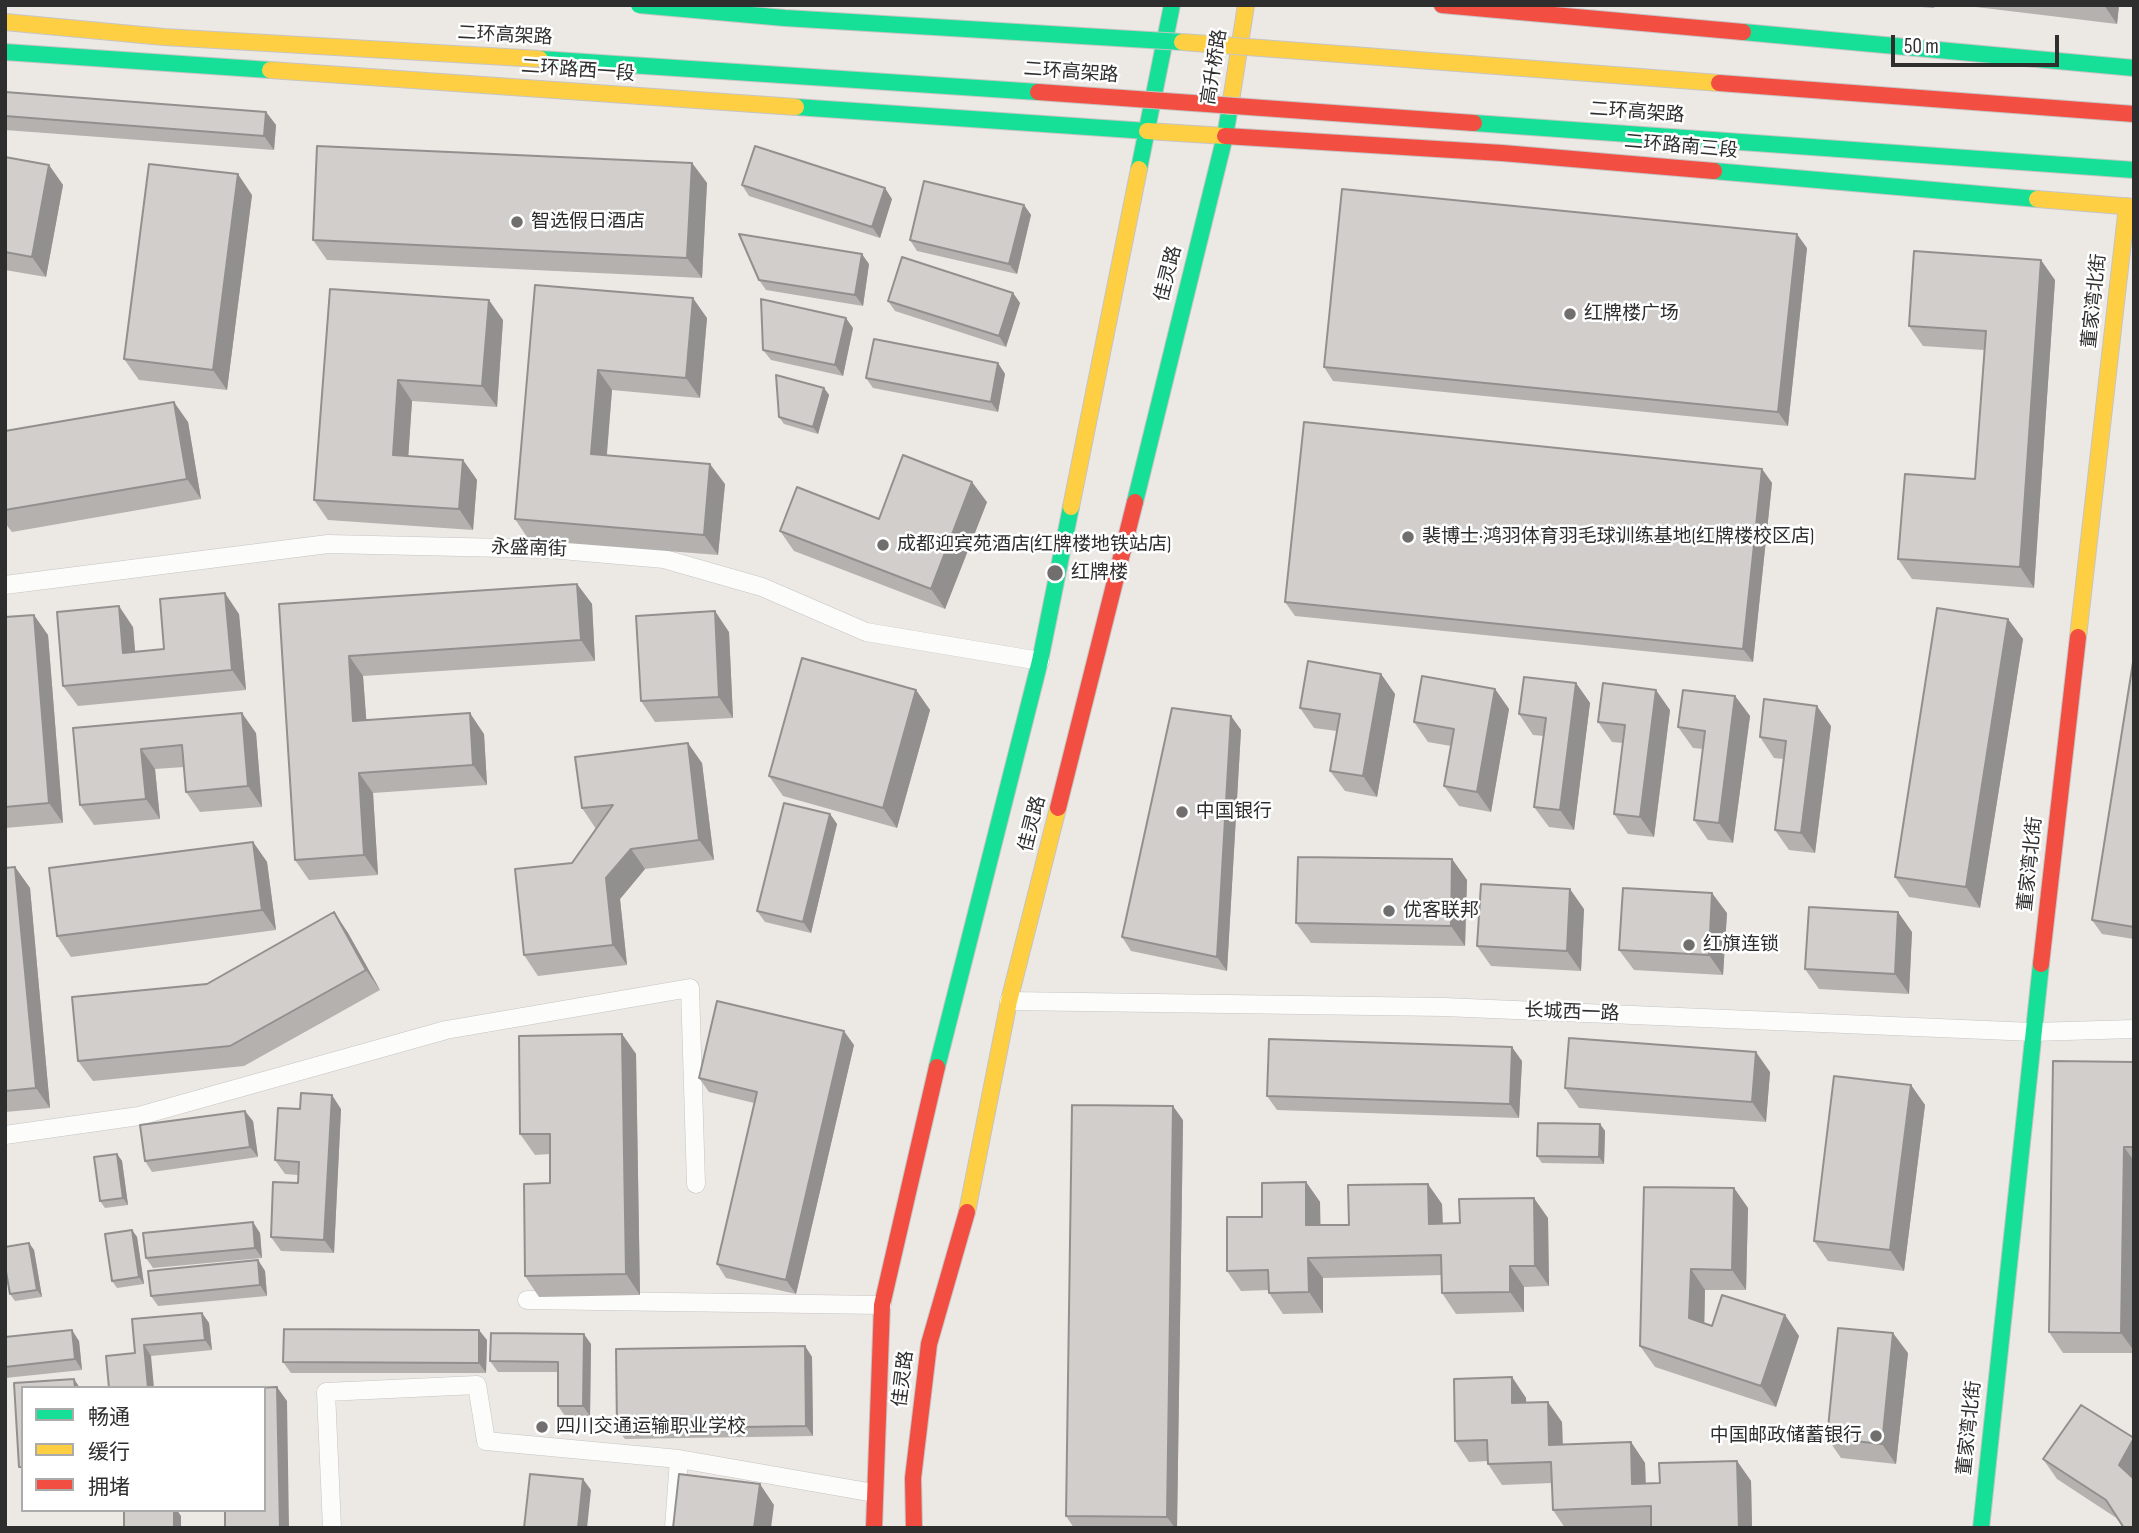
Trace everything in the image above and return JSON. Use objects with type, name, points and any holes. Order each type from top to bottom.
[{"type":"main road","name":"二环高架路","points":[[639,5],[785,18],[1192,43],[2134,114]]},
{"type":"main road","points":[[1147,131],[1172,5]]},
{"type":"main road","name":"高升桥路","points":[[1225,136],[1246,5]]},
{"type":"main road","points":[[1442,5],[2134,68]]},
{"type":"main road","name":"二环高架路","points":[[5,22],[164,37],[784,74],[2134,170]]},
{"type":"main road","name":"二环路西一段","points":[[5,52],[1225,136]]},
{"type":"main road","name":"佳灵路","points":[[874,1528],[882,1306],[947,1025],[1040,661],[1147,131]]},
{"type":"main road","name":"佳灵路","points":[[914,1528],[913,1478],[929,1344],[965,1220],[1009,1000],[1098,654],[1225,136]]},
{"type":"main road","name":"二环路南三段","points":[[1225,136],[1502,153],[2130,206]]},
{"type":"main road","name":"董家湾北街","points":[[1981,1528],[2033,1032],[2130,206]]},
{"type":"street","name":"永盛南街","points":[[5,585],[328,544],[550,549],[664,559],[762,587],[866,632],[1040,661]]},
{"type":"street","points":[[5,1135],[139,1116],[446,1030],[690,988],[696,1184]]},
{"type":"street","name":"长城西一路","points":[[1009,1000],[1444,1007],[2033,1032],[2134,1029]]},
{"type":"street","points":[[527,1300],[882,1306]]},
{"type":"street","points":[[332,1528],[326,1392],[477,1385],[486,1441],[679,1459],[874,1493]]},
{"type":"street","points":[[674,1528],[679,1459]]},
{"type":"building","points":[[5,92],[266,112],[264,136],[5,116]]},
{"type":"building","name":"智选假日酒店","points":[[317,146],[692,163],[687,258],[313,240]]},
{"type":"building","points":[[755,146],[885,188],[872,227],[742,185]]},
{"type":"building","points":[[5,157],[49,165],[32,257],[5,252]]},
{"type":"building","points":[[149,164],[238,174],[213,370],[124,359]]},
{"type":"building","points":[[924,181],[1024,205],[1009,264],[910,240]]},
{"type":"building","name":"红牌楼广场","points":[[1342,189],[1797,234],[1778,412],[1324,367]]},
{"type":"building","points":[[739,234],[862,254],[855,295],[759,280]]},
{"type":"building","points":[[1914,251],[2041,260],[2020,567],[1898,559],[1905,474],[1975,479],[1986,331],[1909,326]]},
{"type":"building","points":[[902,257],[1013,293],[999,336],[888,301]]},
{"type":"building","points":[[535,285],[693,298],[686,378],[598,370],[591,454],[710,464],[704,535],[515,519]]},
{"type":"building","points":[[330,289],[489,300],[482,386],[398,380],[393,455],[463,460],[459,509],[314,500]]},
{"type":"building","points":[[761,299],[846,318],[835,365],[763,350]]},
{"type":"building","points":[[874,339],[998,363],[991,402],[866,378]]},
{"type":"building","points":[[776,375],[824,388],[813,427],[779,417]]},
{"type":"building","points":[[174,402],[187,479],[5,510],[5,431]]},
{"type":"building","points":[[1304,422],[1762,469],[1743,649],[1285,602]]},
{"type":"building","name":"成都迎宾苑酒店(红牌楼地铁站店)","points":[[903,455],[972,482],[931,589],[780,531],[797,487],[879,519]]},
{"type":"building","points":[[577,584],[581,640],[349,656],[353,721],[470,713],[473,765],[359,773],[364,855],[295,860],[279,604]]},
{"type":"building","points":[[225,593],[232,670],[63,686],[57,612],[119,606],[123,653],[164,649],[160,599]]},
{"type":"building","points":[[1937,608],[2008,619],[1966,887],[1895,877]]},
{"type":"building","points":[[715,611],[719,697],[641,701],[636,616]]},
{"type":"building","points":[[34,615],[49,803],[5,807],[5,617]]},
{"type":"building","points":[[2134,656],[2134,927],[2092,920]]},
{"type":"building","points":[[802,658],[916,690],[883,808],[769,776]]},
{"type":"building","points":[[1308,661],[1381,674],[1363,776],[1330,771],[1340,714],[1300,708]]},
{"type":"building","points":[[1422,676],[1495,689],[1477,792],[1444,786],[1454,729],[1414,722]]},
{"type":"building","points":[[1524,677],[1576,683],[1560,810],[1534,807],[1546,718],[1519,714]]},
{"type":"building","points":[[1603,683],[1656,690],[1640,817],[1614,814],[1625,725],[1598,722]]},
{"type":"building","points":[[1683,690],[1735,696],[1719,823],[1694,820],[1705,731],[1678,727]]},
{"type":"building","points":[[1764,699],[1817,706],[1801,833],[1775,830],[1786,741],[1760,737]]},
{"type":"building","points":[[1172,708],[1231,716],[1217,957],[1122,937]]},
{"type":"building","points":[[242,713],[248,786],[186,792],[182,745],[141,749],[146,799],[80,805],[73,728]]},
{"type":"building","points":[[688,743],[699,840],[631,849],[606,878],[613,945],[524,955],[515,869],[572,863],[613,805],[582,808],[575,757]]},
{"type":"building","points":[[784,803],[830,814],[803,922],[757,911]]},
{"type":"building","points":[[253,842],[262,910],[57,936],[49,868]]},
{"type":"building","name":"优客联邦","points":[[1298,857],[1452,859],[1451,926],[1296,923]]},
{"type":"building","points":[[15,867],[36,1088],[5,1091],[5,868]]},
{"type":"building","points":[[1481,884],[1570,889],[1567,951],[1477,946]]},
{"type":"building","points":[[1623,888],[1712,893],[1709,955],[1619,950]]},
{"type":"building","points":[[1809,907],[1898,912],[1895,974],[1805,969]]},
{"type":"building","points":[[334,912],[366,970],[230,1046],[78,1061],[72,997],[207,984]]},
{"type":"building","points":[[717,1001],[844,1031],[786,1280],[717,1264],[757,1092],[699,1078]]},
{"type":"building","points":[[622,1034],[626,1274],[525,1276],[524,1184],[550,1183],[550,1134],[520,1134],[519,1036]]},
{"type":"building","points":[[1569,1038],[1756,1052],[1752,1102],[1565,1088]]},
{"type":"building","points":[[1269,1039],[1512,1047],[1510,1104],[1267,1096]]},
{"type":"building","points":[[2053,1061],[2134,1062],[2134,1147],[2124,1147],[2121,1333],[2049,1332]]},
{"type":"building","points":[[1834,1076],[1911,1085],[1890,1250],[1814,1241]]},
{"type":"building","points":[[301,1093],[332,1095],[324,1240],[271,1237],[273,1182],[298,1183],[299,1162],[275,1160],[278,1108],[300,1109]]},
{"type":"building","points":[[1072,1105],[1173,1106],[1167,1517],[1066,1516]]},
{"type":"building","points":[[245,1111],[250,1147],[145,1161],[140,1125]]},
{"type":"building","points":[[1538,1123],[1600,1124],[1599,1157],[1537,1156]]},
{"type":"building","points":[[117,1154],[123,1198],[100,1201],[94,1157]]},
{"type":"building","points":[[1306,1182],[1306,1225],[1349,1225],[1348,1185],[1428,1184],[1429,1224],[1460,1223],[1459,1199],[1534,1198],[1535,1266],[1510,1266],[1510,1292],[1442,1293],[1441,1255],[1308,1258],[1309,1292],[1269,1293],[1268,1270],[1227,1271],[1227,1217],[1262,1217],[1262,1183]]},
{"type":"building","points":[[1644,1187],[1734,1188],[1732,1270],[1691,1269],[1689,1318],[1712,1326],[1722,1295],[1785,1315],[1761,1386],[1640,1346]]},
{"type":"building","points":[[253,1222],[255,1248],[146,1258],[143,1233]]},
{"type":"building","points":[[132,1230],[139,1277],[112,1281],[105,1234]]},
{"type":"building","points":[[29,1243],[37,1290],[10,1294],[5,1247]]},
{"type":"building","points":[[258,1260],[260,1285],[151,1296],[148,1271]]},
{"type":"building","points":[[202,1313],[205,1340],[144,1345],[148,1386],[109,1386],[106,1356],[135,1353],[132,1319]]},
{"type":"building","points":[[1838,1328],[1893,1333],[1882,1444],[1827,1438]]},
{"type":"building","points":[[284,1329],[479,1330],[479,1363],[283,1362]]},
{"type":"building","points":[[72,1330],[75,1359],[5,1367],[5,1337]]},
{"type":"building","points":[[491,1333],[584,1334],[583,1406],[558,1406],[558,1362],[490,1361]]},
{"type":"building","points":[[805,1346],[806,1426],[617,1429],[616,1349]]},
{"type":"building","points":[[1512,1377],[1512,1403],[1548,1402],[1549,1445],[1631,1442],[1632,1484],[1660,1483],[1659,1463],[1737,1461],[1739,1528],[1651,1528],[1651,1506],[1553,1510],[1551,1462],[1488,1464],[1487,1440],[1455,1441],[1454,1379]]},
{"type":"building","points":[[74,1379],[75,1386],[21,1386],[21,1467],[19,1467],[14,1383]]},
{"type":"building","points":[[266,1387],[277,1387],[280,1528],[225,1528],[225,1512],[266,1512]]},
{"type":"building","points":[[2081,1405],[2134,1438],[2119,1465],[2134,1479],[2134,1528],[2124,1528],[2106,1500],[2043,1459]]},
{"type":"building","points":[[530,1474],[583,1479],[578,1528],[524,1528]]},
{"type":"building","points":[[679,1474],[760,1484],[754,1528],[673,1528]]},
{"type":"building","points":[[124,1512],[174,1512],[174,1528],[124,1528]]},
{"type":"traffic: fast","points":[[639,5],[785,18],[1182,42]]},
{"type":"traffic: fast","points":[[1139,169],[1172,5]]},
{"type":"traffic: fast","points":[[1743,32],[2134,68]]},
{"type":"traffic: fast","points":[[5,52],[270,70]]},
{"type":"traffic: fast","points":[[540,59],[1038,92]]},
{"type":"traffic: fast","points":[[796,107],[1147,131]]},
{"type":"traffic: fast","points":[[1135,502],[1230,107]]},
{"type":"traffic: fast","points":[[1474,123],[2134,170]]},
{"type":"traffic: fast","points":[[1714,171],[2037,199]]},
{"type":"traffic: fast","points":[[937,1067],[1040,661],[1071,507]]},
{"type":"traffic: fast","points":[[1981,1528],[2041,964]]},
{"type":"traffic: slow","points":[[1230,107],[1246,5]]},
{"type":"traffic: slow","points":[[5,22],[164,37],[540,59]]},
{"type":"traffic: slow","points":[[1182,42],[1719,83]]},
{"type":"traffic: slow","points":[[270,70],[796,107]]},
{"type":"traffic: slow","points":[[1147,131],[1225,136]]},
{"type":"traffic: slow","points":[[1071,507],[1139,169]]},
{"type":"traffic: slow","points":[[2037,199],[2134,207]]},
{"type":"traffic: slow","points":[[2078,637],[2127,206]]},
{"type":"traffic: slow","points":[[967,1212],[1009,1001],[1058,808]]},
{"type":"traffic: jam","points":[[1442,5],[1743,32]]},
{"type":"traffic: jam","points":[[1719,83],[2134,114]]},
{"type":"traffic: jam","points":[[1038,92],[1474,123]]},
{"type":"traffic: jam","points":[[1225,136],[1502,153],[1714,171]]},
{"type":"traffic: jam","points":[[1058,808],[1135,502]]},
{"type":"traffic: jam","points":[[2041,964],[2078,637]]},
{"type":"traffic: jam","points":[[874,1528],[882,1305],[937,1067]]},
{"type":"traffic: jam","points":[[914,1528],[913,1478],[929,1344],[967,1212]]},
{"type":"place","name":"智选假日酒店","points":[[517,222]]},
{"type":"place","name":"红牌楼广场","points":[[1570,314]]},
{"type":"place","name":"裴博士·鸿羽体育羽毛球训练基地(红牌楼校区店)","points":[[1408,537]]},
{"type":"place","name":"成都迎宾苑酒店(红牌楼地铁站店)","points":[[883,545]]},
{"type":"place","name":"红牌楼","points":[[1055,573]]},
{"type":"place","name":"中国银行","points":[[1182,812]]},
{"type":"place","name":"优客联邦","points":[[1389,911]]},
{"type":"place","name":"红旗连锁","points":[[1689,945]]},
{"type":"place","name":"四川交通运输职业学校","points":[[542,1427]]},
{"type":"place","name":"中国邮政储蓄银行","points":[[1876,1436]]}]
